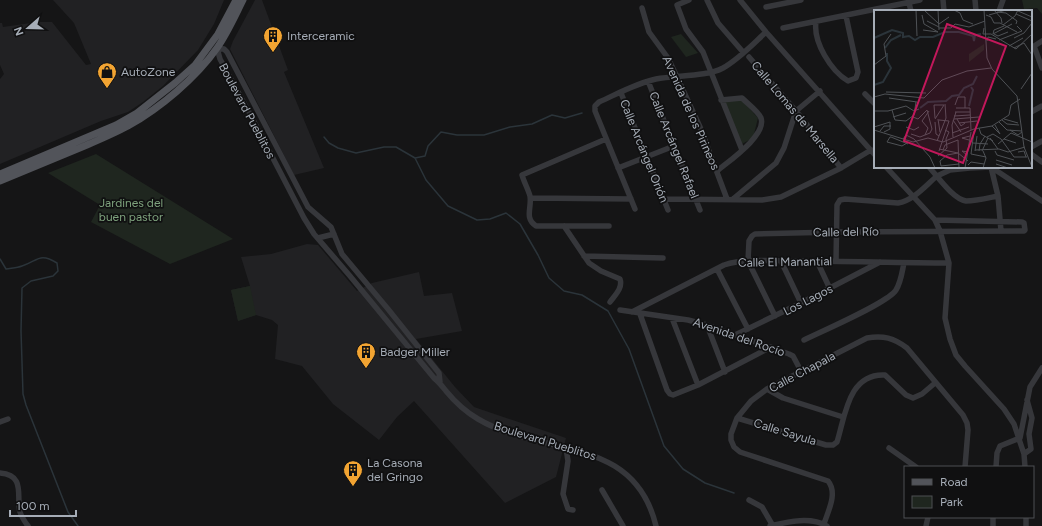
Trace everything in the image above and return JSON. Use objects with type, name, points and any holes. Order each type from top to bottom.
[{"type":"main road","points":[[0,174],[116,125],[136,113],[175,83],[195,65],[218,34],[236,0]]},
{"type":"main road","points":[[0,181],[104,137],[137,121],[179,88],[199,69],[217,48],[243,0]]},
{"type":"main road","points":[[217,48],[218,34]]},
{"type":"main road","points":[[206,52],[217,48]]},
{"type":"main road","points":[[0,168],[44,156]]},
{"type":"street","points":[[689,0],[677,5],[686,29],[703,52],[742,150]]},
{"type":"street","name":"Calle Lomas de Marsella","points":[[707,0],[718,23],[744,52]]},
{"type":"street","points":[[664,199],[695,198],[762,200],[781,197],[873,153],[820,91],[766,32],[740,0]]},
{"type":"street","points":[[766,7],[776,3],[798,0]]},
{"type":"street","points":[[877,10],[920,0]]},
{"type":"street","points":[[942,0],[944,10]]},
{"type":"street","points":[[975,0],[976,10]]},
{"type":"street","points":[[999,10],[1003,0]]},
{"type":"street","points":[[909,3],[911,10]]},
{"type":"street","name":"Avenida de los Pirineos","points":[[642,8],[649,32],[668,58],[677,76],[730,199]]},
{"type":"street","points":[[783,28],[874,11]]},
{"type":"street","points":[[816,22],[816,36],[821,49],[837,71],[848,81],[856,78],[858,72],[846,16]]},
{"type":"street","points":[[635,209],[595,111],[595,106],[599,102],[648,81],[711,72],[722,68],[744,52],[766,32]]},
{"type":"street","points":[[1042,41],[1033,47],[1042,68]]},
{"type":"street","name":"Boulevard Pueblitos","points":[[440,382],[440,373],[342,254],[334,234],[327,223],[308,207],[227,52],[224,49],[217,48],[220,59],[249,112],[297,207],[318,238],[434,378],[440,382],[445,390],[457,403],[478,419],[496,428],[602,459],[612,464],[627,475],[645,497],[656,526]]},
{"type":"street","name":"Calle Lomas de Marsella","points":[[748,57],[796,111],[841,168]]},
{"type":"street","name":"Calle Arcángel Rafael","points":[[648,81],[700,210]]},
{"type":"street","points":[[730,199],[772,167],[780,157],[796,111],[820,91]]},
{"type":"street","name":"Calle Arcángel Orión","points":[[621,92],[668,210]]},
{"type":"street","points":[[865,94],[874,103]]},
{"type":"street","points":[[717,171],[755,138],[762,122],[760,116],[742,98],[721,100]]},
{"type":"street","points":[[1032,111],[1042,106]]},
{"type":"street","points":[[249,112],[254,114],[256,112],[256,108]]},
{"type":"street","points":[[259,132],[261,128],[267,128]]},
{"type":"street","points":[[606,139],[522,175],[530,198],[529,216],[533,224],[536,226],[608,226]]},
{"type":"street","points":[[1032,146],[1042,141]]},
{"type":"street","points":[[618,168],[674,146]]},
{"type":"street","points":[[1032,155],[1042,162]]},
{"type":"street","points":[[887,168],[935,220],[940,231],[949,262],[945,318],[946,328],[953,348],[965,366],[1004,409],[1014,424],[1020,438],[1025,466]]},
{"type":"street","points":[[930,168],[953,194],[961,200],[968,201],[998,196]]},
{"type":"street","points":[[836,261],[837,206],[840,200],[904,202],[913,197],[937,176],[950,170],[963,168]]},
{"type":"street","points":[[991,168],[998,196],[1000,231]]},
{"type":"street","points":[[992,168],[1042,201]]},
{"type":"street","points":[[530,198],[631,199]]},
{"type":"street","points":[[935,220],[1000,220]]},
{"type":"street","name":"Calle del Río","points":[[748,261],[749,241],[752,236],[760,233],[1025,230],[1024,223],[1022,222],[1000,220]]},
{"type":"street","points":[[564,226],[589,263],[600,271],[620,279],[622,285],[610,302]]},
{"type":"street","points":[[318,238],[334,234]]},
{"type":"street","points":[[584,256],[663,258]]},
{"type":"street","points":[[748,261],[775,316]]},
{"type":"street","name":"Calle El Manantial","points":[[632,312],[729,263],[748,261],[904,263],[949,262]]},
{"type":"street","points":[[781,261],[801,303]]},
{"type":"street","points":[[817,261],[830,289]]},
{"type":"street","name":"Los Lagos","points":[[735,335],[830,289],[880,262]]},
{"type":"street","points":[[804,340],[875,305],[893,294],[899,285],[904,263]]},
{"type":"street","points":[[717,269],[748,329]]},
{"type":"street","points":[[382,314],[388,309]]},
{"type":"street","name":"Avenida del Rocío","points":[[620,310],[688,320],[707,325],[793,356],[801,371]]},
{"type":"street","points":[[640,314],[667,390],[670,394],[677,394],[698,385],[771,347]]},
{"type":"street","points":[[672,318],[698,385]]},
{"type":"street","points":[[707,325],[725,372]]},
{"type":"street","name":"Calle Chapala","points":[[825,525],[833,489],[830,484],[823,479],[740,452],[734,447],[731,440],[732,430],[737,418],[751,401],[767,389],[867,338],[885,337],[895,340],[907,348],[960,409],[967,423],[968,430],[965,466]]},
{"type":"street","points":[[1020,438],[1030,387],[1042,368]]},
{"type":"street","points":[[767,389],[783,398],[843,417],[857,386],[874,376],[885,375],[906,395],[914,398],[922,394],[935,382]]},
{"type":"street","points":[[1024,454],[1031,449],[1029,434],[1032,418],[1027,400]]},
{"type":"street","name":"Calle Sayula","points":[[737,418],[826,445],[833,445],[839,436],[843,417]]},
{"type":"street","points":[[0,422],[8,419]]},
{"type":"street","points":[[996,466],[997,454],[1000,446],[1020,438]]},
{"type":"street","points":[[566,448],[568,461],[563,494],[568,508],[573,510]]},
{"type":"street","points":[[889,448],[915,466]]},
{"type":"street","points":[[0,473],[10,475],[15,479],[20,491],[20,511],[28,526]]},
{"type":"street","points":[[602,490],[623,526]]},
{"type":"street","points":[[749,500],[762,507],[772,526],[795,521],[810,521],[825,525]]},
{"type":"shaded area","points":[[53,0],[224,0],[214,24],[198,50],[163,86],[143,102],[128,112],[101,121],[0,164],[0,79],[4,74],[0,65],[0,23],[2,23],[3,27],[38,22],[52,22],[86,65],[91,64],[74,23]]},
{"type":"shaded area","points":[[255,0],[262,0],[288,70],[284,72],[324,168],[294,175],[230,49]]},
{"type":"shaded area","points":[[307,244],[318,245],[357,291],[372,283],[419,272],[424,296],[452,293],[462,331],[416,339],[455,387],[474,407],[566,438],[556,477],[505,503],[414,401],[397,417],[379,440],[333,404],[302,366],[275,359],[278,325],[272,320],[256,315],[238,321],[231,290],[250,286],[241,257],[271,254]]},
{"type":"green space","points":[[1022,0],[1042,0],[1042,14],[1037,8],[1024,9]]},
{"type":"green space","points":[[681,34],[698,53],[686,57],[671,37]]},
{"type":"green space","points":[[741,99],[758,118],[753,138],[742,144],[723,102]]},
{"type":"green space","name":"Jardines del buen pastor","points":[[96,154],[233,239],[170,264],[91,222],[100,205],[48,173]]},
{"type":"green space","points":[[250,286],[256,315],[238,321],[231,290]]},
{"type":"waterway","points":[[415,158],[425,156],[428,146],[441,132],[457,135],[484,135],[510,127],[532,124],[552,115],[565,118],[582,113]]},
{"type":"waterway","points":[[324,137],[329,143],[338,148],[356,153],[384,147],[396,147],[415,158],[426,180],[448,206],[477,220],[490,219],[506,213],[520,224],[549,278],[564,291],[582,295],[608,311],[629,349],[664,446],[683,469],[705,483],[734,493]]},
{"type":"waterway","points":[[0,259],[6,269],[20,267],[39,258],[46,258],[57,263],[58,271],[53,276],[31,281],[22,288],[21,331],[23,394],[68,512],[78,526]]},
{"type":"place","name":"Interceramic","points":[[273,53]]},
{"type":"place","name":"AutoZone","points":[[107,89]]},
{"type":"place","name":"Badger Miller","points":[[366,369]]},
{"type":"place","name":"La Casona del Gringo","points":[[353,487]]}]
